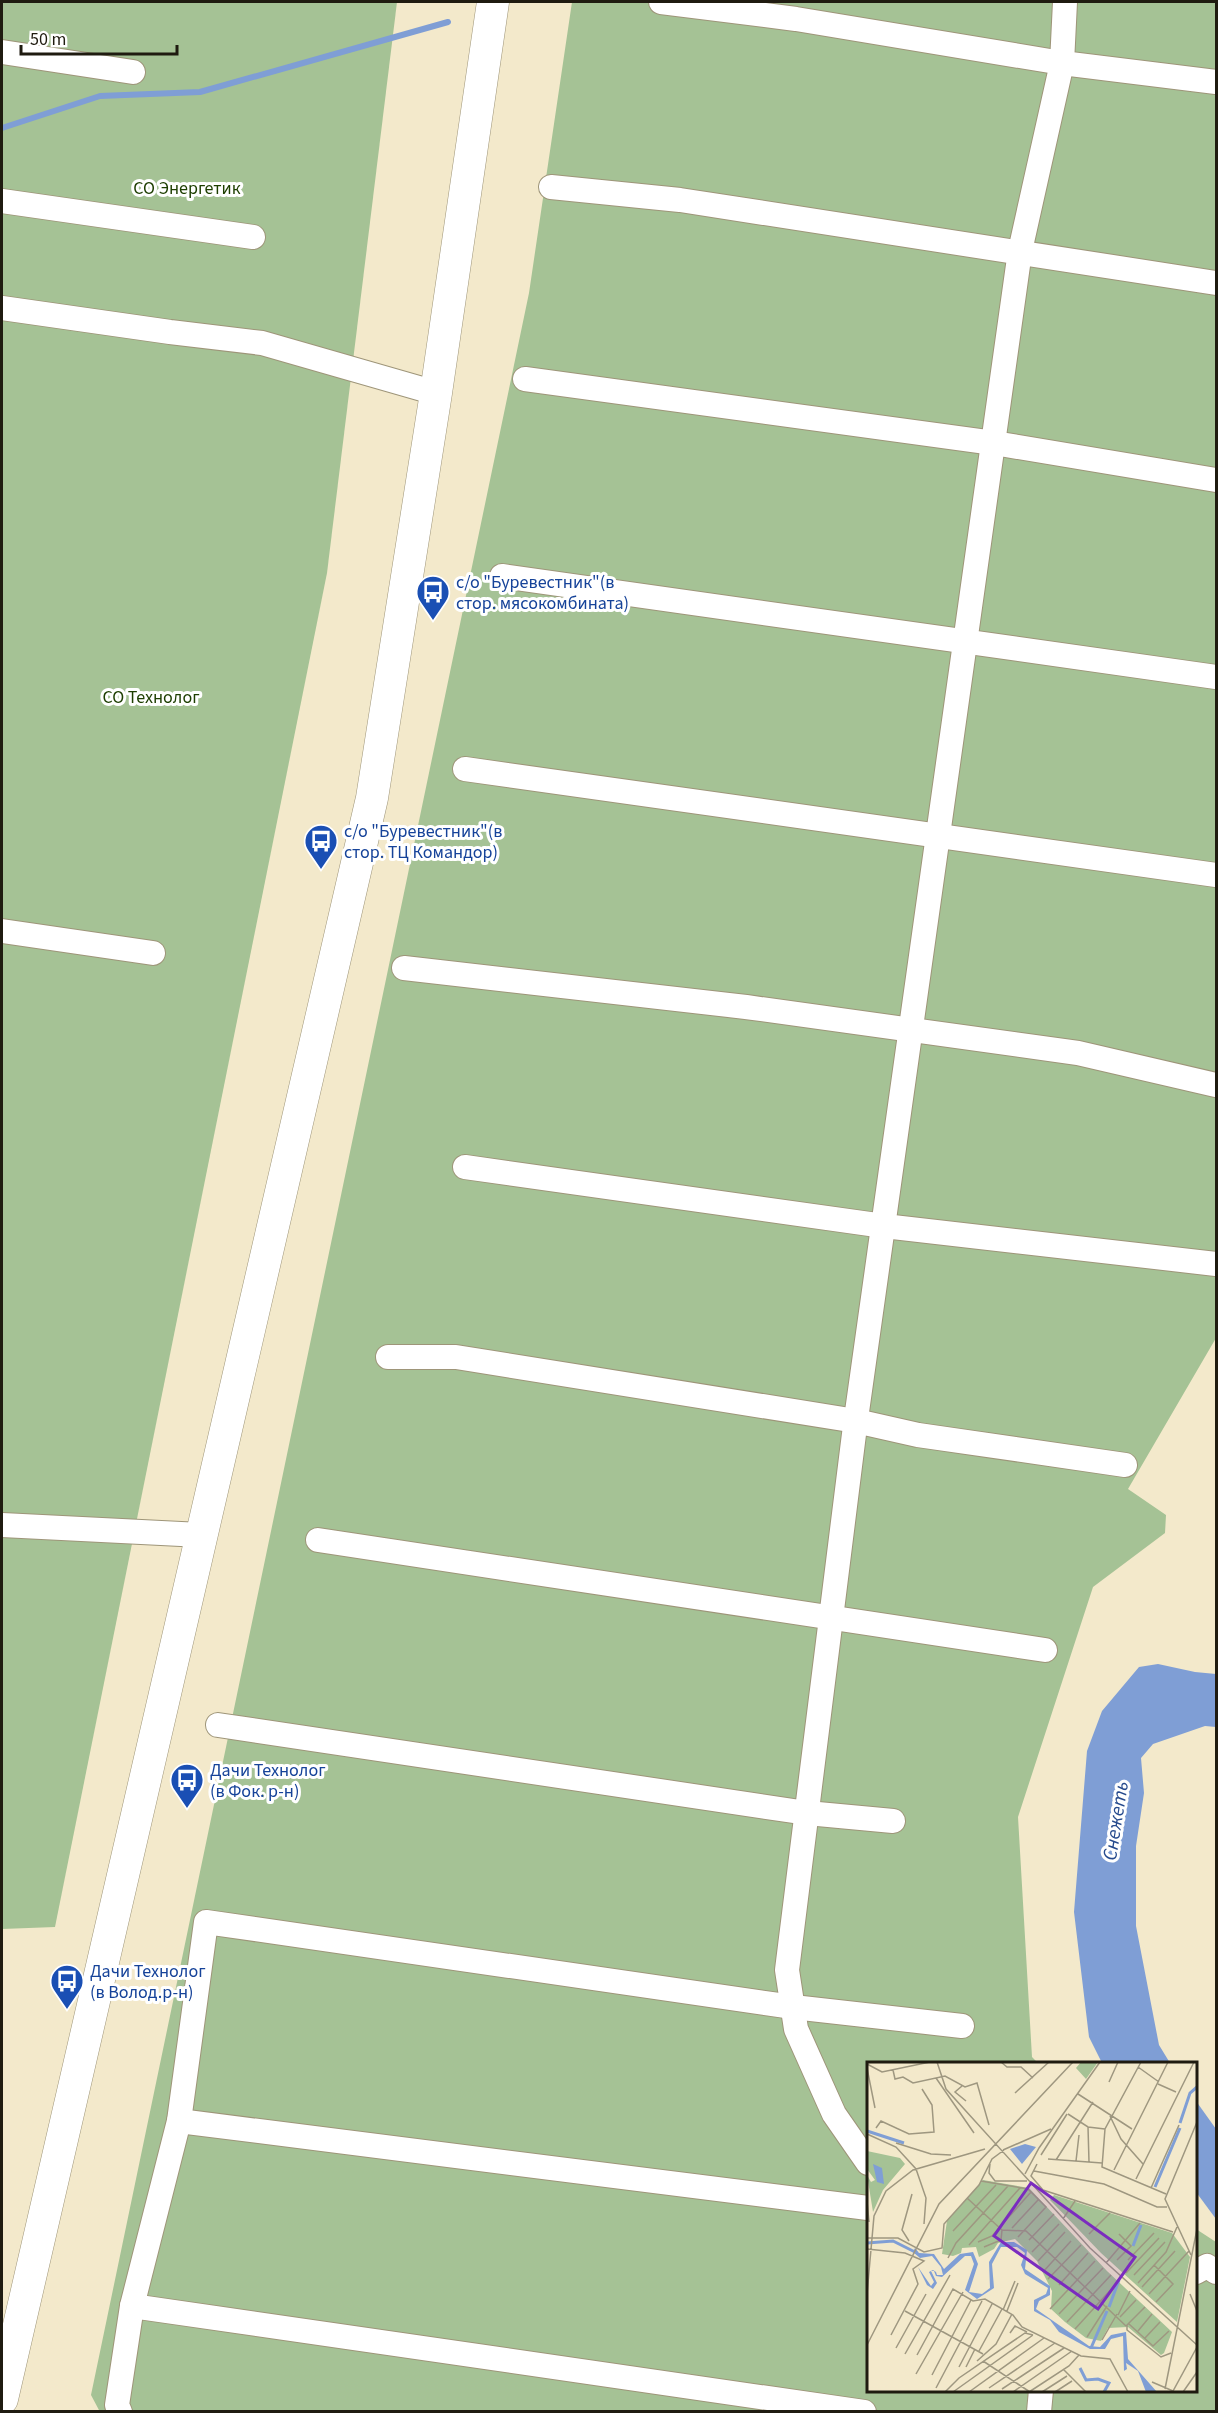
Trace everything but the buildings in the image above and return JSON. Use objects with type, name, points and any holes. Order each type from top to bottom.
[{"type":"main road","points":[[2,2399],[372,798],[436,393],[493,2]]},
{"type":"street","points":[[661,2],[796,19],[1062,63],[1216,82]]},
{"type":"street","points":[[867,2162],[834,2114],[796,2029],[787,1970],[856,1421],[1020,251],[1062,63],[1065,2]]},
{"type":"street","points":[[2,52],[133,72]]},
{"type":"street","points":[[551,187],[680,200],[1216,283]]},
{"type":"street","points":[[2,201],[253,237]]},
{"type":"street","points":[[2,308],[170,332],[262,342],[436,393]]},
{"type":"street","points":[[525,379],[994,444],[1216,480]]},
{"type":"street","points":[[502,576],[1216,677]]},
{"type":"street","points":[[465,769],[1216,875]]},
{"type":"street","points":[[2,931],[153,953]]},
{"type":"street","points":[[404,968],[597,989],[1078,1053],[1216,1085]]},
{"type":"street","points":[[465,1167],[884,1226],[1216,1264]]},
{"type":"street","points":[[388,1357],[456,1358],[856,1421],[918,1435],[1125,1465]]},
{"type":"street","points":[[2,1525],[201,1535]]},
{"type":"street","points":[[318,1540],[1045,1650]]},
{"type":"street","points":[[218,1725],[807,1813],[893,1821]]},
{"type":"street","points":[[120,2412],[117,2405],[132,2306],[179,2121],[206,1922],[793,2007],[962,2026]]},
{"type":"street","points":[[179,2121],[867,2208]]},
{"type":"street","points":[[1197,2271],[1207,2266],[1216,2272]]},
{"type":"street","points":[[132,2306],[864,2412]]},
{"type":"street","points":[[5,2412],[11,2358]]},
{"type":"street","points":[[1039,2412],[1041,2392]]},
{"type":"green space","points":[[2,2],[397,2],[327,573],[55,1927],[2,1929]]},
{"type":"green space","points":[[572,2],[1216,2],[1216,1338],[1128,1489],[1166,1515],[1165,1533],[1093,1587],[1018,1817],[1032,2057],[1037,2062],[867,2062],[867,2392],[1197,2392],[1197,2230],[1216,2242],[1216,2411],[100,2412],[91,2395],[529,293]]},
{"type":"water","name":"Снежеть","points":[[1158,1664],[1216,1674],[1216,1727],[1205,1726],[1153,1744],[1141,1758],[1144,1793],[1136,1846],[1136,1926],[1159,2045],[1169,2062],[1102,2062],[1089,2037],[1074,1912],[1087,1751],[1102,1711],[1139,1667]]},
{"type":"water","points":[[1197,2102],[1216,2129],[1216,2219],[1197,2193]]},
{"type":"waterway","points":[[2,128],[100,96],[200,92],[448,22]]},
{"type":"place","name":"с/о \"Буревестник\"(в стор. мясокомбината)","points":[[433,621]]},
{"type":"place","name":"с/о \"Буревестник\"(в стор. ТЦ Командор)","points":[[321,870]]},
{"type":"place","name":"Дачи Технолог (в Фок. р-н)","points":[[187,1809]]},
{"type":"place","name":"Дачи Технолог (в Волод.р-н)","points":[[67,2010]]},
{"type":"park label","name":"СО Энергетик","points":[[187,188]]},
{"type":"park label","name":"СО Технолог","points":[[151,697]]}]
